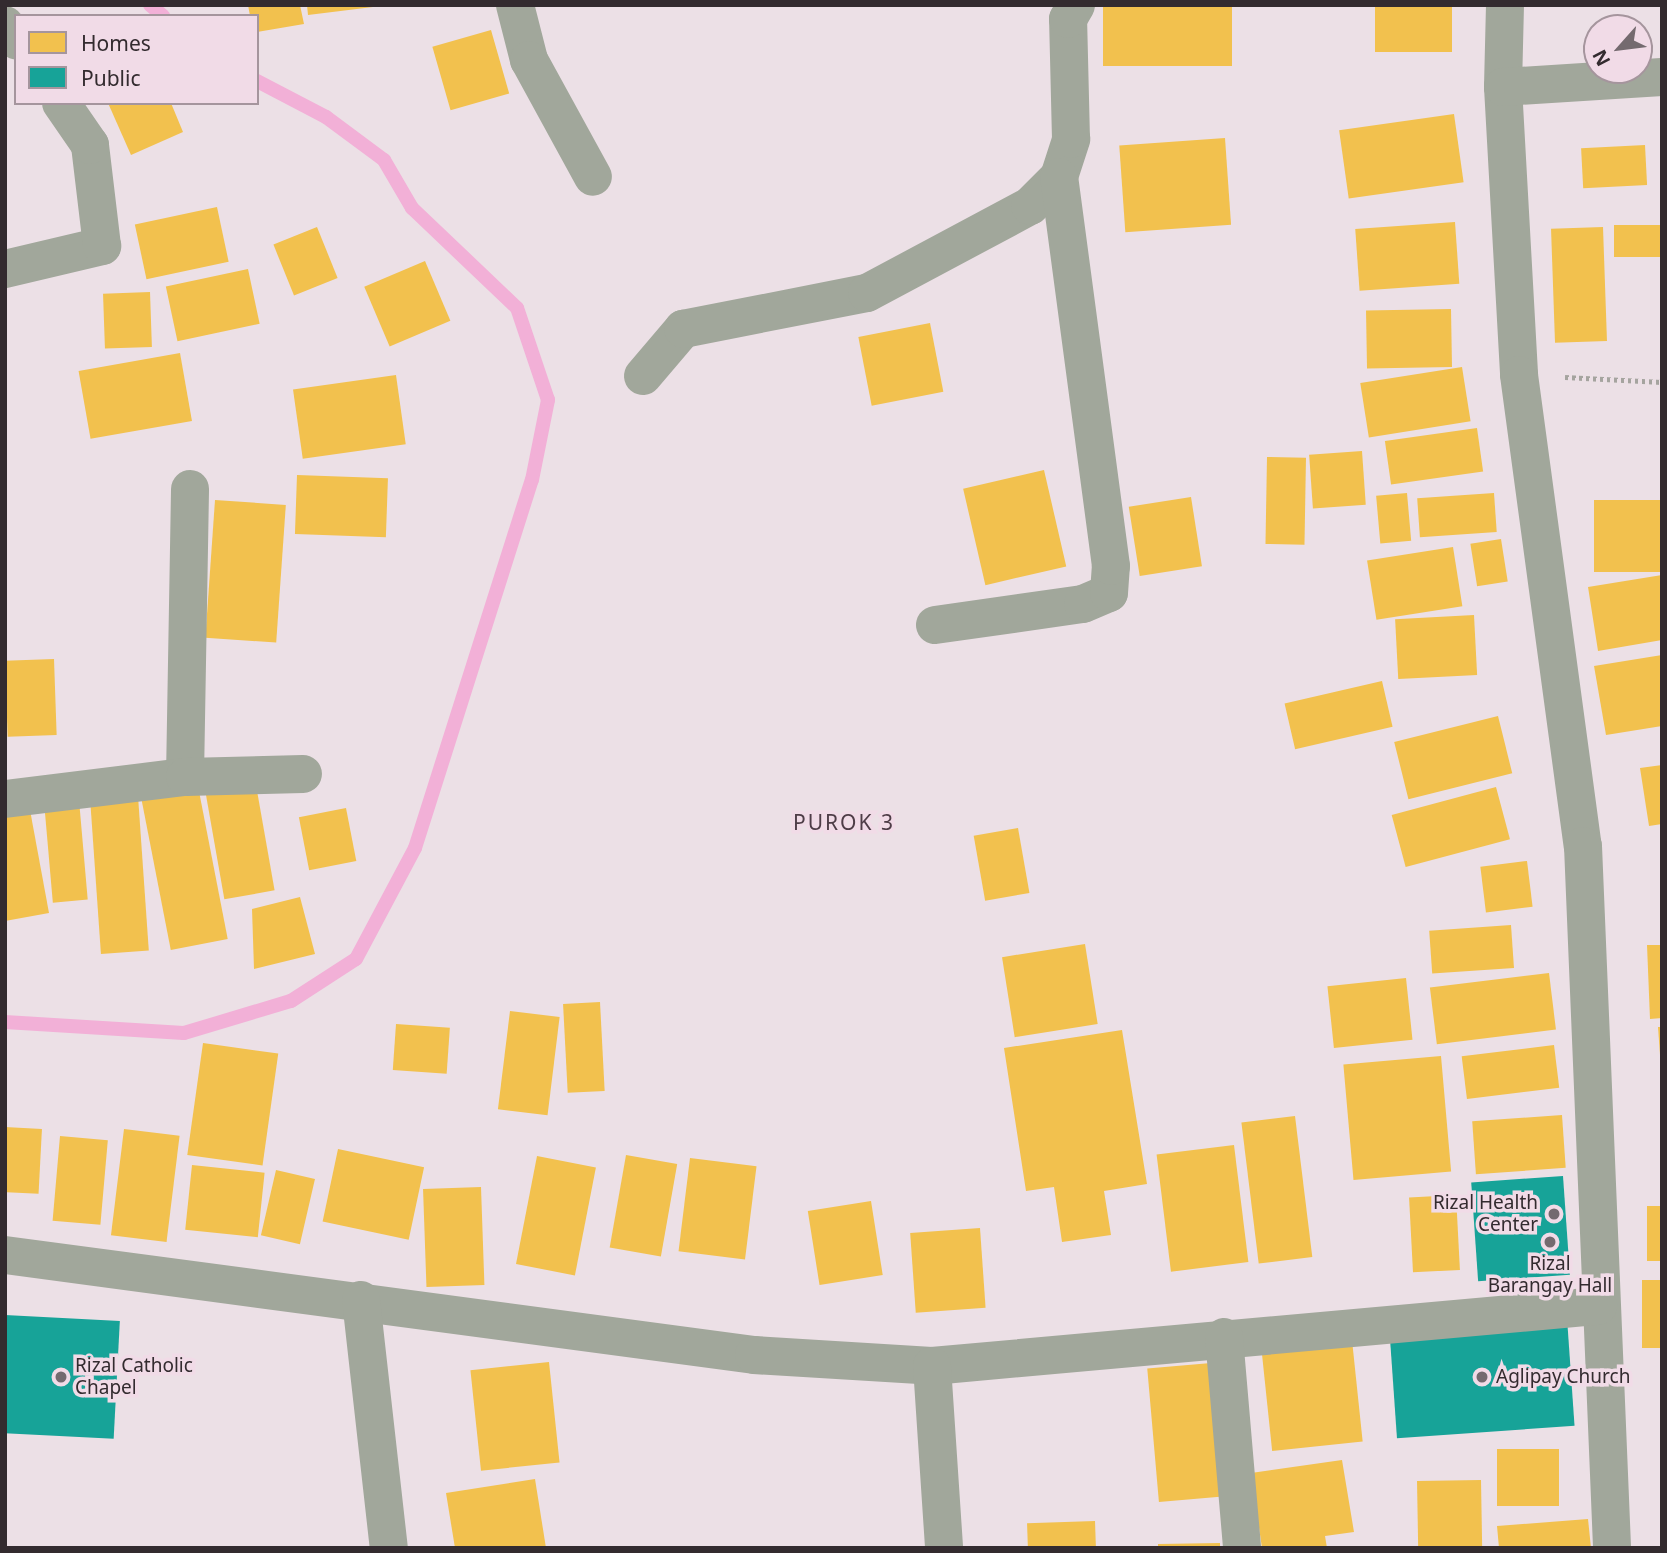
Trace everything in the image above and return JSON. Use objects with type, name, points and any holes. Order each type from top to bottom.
[{"type":"street","points":[[515,5],[529,60],[593,177]]},
{"type":"street","points":[[643,376],[683,329],[867,293],[1031,206],[1059,177],[1072,139],[1068,19],[1076,5]]},
{"type":"street","points":[[1505,5],[1503,87],[1519,375],[1583,846],[1598,1306],[1612,1548]]},
{"type":"street","points":[[1503,87],[1662,76]]},
{"type":"street","points":[[5,269],[102,246],[90,145],[62,105]]},
{"type":"street","points":[[935,625],[1083,604],[1109,593],[1111,566],[1059,177]]},
{"type":"street","points":[[185,777],[190,489]]},
{"type":"street","points":[[5,799],[185,777],[303,774]]},
{"type":"street","points":[[5,1255],[361,1300],[754,1355],[932,1366],[1224,1337],[1598,1306]]},
{"type":"street","points":[[361,1300],[389,1548]]},
{"type":"street","points":[[1224,1337],[1242,1548]]},
{"type":"street","points":[[932,1366],[944,1548]]},
{"type":"path","points":[[1519,375],[1662,382]]},
{"type":"building: Homes","points":[[248,5],[300,5],[304,24],[259,32],[259,14],[250,14]]},
{"type":"building: Homes","points":[[307,5],[373,5],[373,7],[308,15]]},
{"type":"building: Homes","points":[[1103,5],[1232,5],[1232,66],[1103,66]]},
{"type":"building: Homes","points":[[1375,5],[1452,5],[1452,52],[1375,52]]},
{"type":"building: Homes","points":[[491,30],[509,93],[451,110],[432,47]]},
{"type":"building: Homes","points":[[109,105],[172,105],[183,132],[131,155]]},
{"type":"building: Homes","points":[[1454,114],[1464,182],[1349,198],[1339,130]]},
{"type":"building: Homes","points":[[1225,138],[1231,225],[1125,232],[1119,145]]},
{"type":"building: Homes","points":[[1645,145],[1647,185],[1583,188],[1581,148]]},
{"type":"building: Homes","points":[[217,207],[229,262],[146,279],[135,224]]},
{"type":"building: Homes","points":[[1455,222],[1459,284],[1360,291],[1355,229]]},
{"type":"building: Homes","points":[[1614,225],[1662,225],[1662,257],[1614,257]]},
{"type":"building: Homes","points":[[317,227],[338,278],[294,296],[273,245]]},
{"type":"building: Homes","points":[[1603,227],[1607,341],[1555,343],[1551,229]]},
{"type":"building: Homes","points":[[425,261],[450,321],[390,347],[364,287]]},
{"type":"building: Homes","points":[[248,269],[260,324],[177,341],[166,286]]},
{"type":"building: Homes","points":[[150,292],[152,347],[105,349],[103,294]]},
{"type":"building: Homes","points":[[1451,309],[1452,367],[1367,368],[1366,310]]},
{"type":"building: Homes","points":[[930,323],[943,392],[872,406],[858,337]]},
{"type":"building: Homes","points":[[180,353],[192,421],[91,439],[79,371]]},
{"type":"building: Homes","points":[[1462,367],[1471,421],[1369,437],[1360,383]]},
{"type":"building: Homes","points":[[396,375],[406,444],[303,459],[293,389]]},
{"type":"building: Homes","points":[[1477,428],[1483,472],[1391,485],[1385,441]]},
{"type":"building: Homes","points":[[1362,451],[1366,505],[1313,509],[1309,455]]},
{"type":"building: Homes","points":[[1267,457],[1306,458],[1304,545],[1265,544]]},
{"type":"building: Homes","points":[[1044,470],[1066,566],[985,585],[963,489]]},
{"type":"building: Homes","points":[[297,475],[388,478],[386,537],[295,534]]},
{"type":"building: Homes","points":[[1407,493],[1411,541],[1380,544],[1376,496]]},
{"type":"building: Homes","points":[[1494,493],[1497,532],[1420,537],[1417,498]]},
{"type":"building: Homes","points":[[1191,497],[1202,566],[1140,576],[1129,507]]},
{"type":"building: Homes","points":[[215,500],[286,505],[276,643],[205,638]]},
{"type":"building: Homes","points":[[1594,500],[1662,500],[1662,572],[1594,572]]},
{"type":"building: Homes","points":[[1501,539],[1508,581],[1477,586],[1470,544]]},
{"type":"building: Homes","points":[[1453,547],[1462,606],[1376,620],[1367,561]]},
{"type":"building: Homes","points":[[1662,575],[1662,640],[1598,651],[1588,587]]},
{"type":"building: Homes","points":[[1474,615],[1477,675],[1398,679],[1395,619]]},
{"type":"building: Homes","points":[[1662,655],[1662,726],[1606,735],[1594,666]]},
{"type":"building: Homes","points":[[54,659],[57,735],[8,737],[5,661]]},
{"type":"building: Homes","points":[[1382,681],[1393,727],[1295,749],[1285,703]]},
{"type":"building: Homes","points":[[1498,716],[1512,773],[1408,799],[1394,742]]},
{"type":"building: Homes","points":[[1662,765],[1662,824],[1649,826],[1640,768]]},
{"type":"building: Homes","points":[[197,781],[228,939],[171,950],[140,792]]},
{"type":"building: Homes","points":[[256,785],[275,890],[224,899],[206,794]]},
{"type":"building: Homes","points":[[1496,787],[1510,839],[1406,867],[1392,815]]},
{"type":"building: Homes","points":[[138,796],[149,951],[101,954],[90,799]]},
{"type":"building: Homes","points":[[79,800],[88,900],[53,903],[44,803]]},
{"type":"building: Homes","points":[[346,808],[356,861],[309,870],[299,817]]},
{"type":"building: Homes","points":[[30,810],[49,913],[5,921],[5,814]]},
{"type":"building: Homes","points":[[1018,828],[1029,893],[985,901],[974,836]]},
{"type":"building: Homes","points":[[1527,861],[1533,907],[1486,912],[1480,867]]},
{"type":"building: Homes","points":[[300,897],[315,954],[254,969],[252,909]]},
{"type":"building: Homes","points":[[1511,925],[1514,968],[1432,974],[1429,931]]},
{"type":"building: Homes","points":[[1085,944],[1098,1024],[1015,1037],[1002,957]]},
{"type":"building: Homes","points":[[1647,945],[1662,945],[1662,1018],[1650,1019]]},
{"type":"building: Homes","points":[[1549,973],[1556,1030],[1437,1044],[1430,988]]},
{"type":"building: Homes","points":[[1406,978],[1412,1040],[1334,1048],[1327,986]]},
{"type":"building: Homes","points":[[600,1002],[605,1091],[568,1093],[563,1004]]},
{"type":"building: Homes","points":[[510,1011],[560,1017],[548,1115],[498,1109]]},
{"type":"building: Homes","points":[[396,1024],[450,1028],[447,1074],[393,1070]]},
{"type":"building: Homes","points":[[1658,1027],[1662,1027],[1662,1055],[1660,1055]]},
{"type":"building: Homes","points":[[1122,1030],[1147,1184],[1104,1191],[1111,1235],[1062,1242],[1054,1187],[1026,1191],[1004,1048]]},
{"type":"building: Homes","points":[[203,1043],[278,1054],[263,1165],[187,1155]]},
{"type":"building: Homes","points":[[1554,1045],[1559,1088],[1467,1099],[1462,1056]]},
{"type":"building: Homes","points":[[1441,1056],[1451,1172],[1353,1180],[1343,1065]]},
{"type":"building: Homes","points":[[1562,1115],[1566,1168],[1476,1174],[1472,1121]]},
{"type":"building: Homes","points":[[1295,1116],[1312,1257],[1259,1264],[1241,1123]]},
{"type":"building: Homes","points":[[5,1127],[42,1129],[39,1194],[5,1192]]},
{"type":"building: Homes","points":[[124,1129],[180,1136],[167,1242],[111,1235]]},
{"type":"building: Homes","points":[[60,1136],[108,1140],[100,1225],[53,1221]]},
{"type":"building: Homes","points":[[1234,1145],[1248,1262],[1171,1272],[1157,1155]]},
{"type":"building: Homes","points":[[338,1149],[424,1167],[409,1240],[323,1221]]},
{"type":"building: Homes","points":[[626,1155],[677,1164],[661,1257],[610,1248]]},
{"type":"building: Homes","points":[[537,1156],[596,1167],[575,1275],[516,1264]]},
{"type":"building: Homes","points":[[690,1158],[757,1166],[745,1259],[679,1251]]},
{"type":"building: Homes","points":[[192,1165],[265,1173],[258,1237],[185,1230]]},
{"type":"building: Homes","points":[[276,1170],[315,1179],[300,1244],[261,1235]]},
{"type":"building: Homes","points":[[481,1187],[484,1285],[426,1287],[423,1189]]},
{"type":"building: Homes","points":[[1456,1195],[1460,1270],[1413,1272],[1409,1197]]},
{"type":"building: Homes","points":[[871,1201],[883,1275],[820,1285],[808,1211]]},
{"type":"building: Homes","points":[[1647,1206],[1662,1206],[1662,1261],[1647,1261]]},
{"type":"building: Homes","points":[[980,1228],[986,1308],[916,1313],[910,1233]]},
{"type":"building: Homes","points":[[1642,1280],[1662,1280],[1662,1348],[1642,1348]]},
{"type":"building: Homes","points":[[1352,1340],[1363,1441],[1272,1451],[1261,1350]]},
{"type":"building: Homes","points":[[549,1362],[560,1462],[481,1471],[470,1370]]},
{"type":"building: Homes","points":[[1211,1363],[1223,1496],[1159,1502],[1147,1369]]},
{"type":"building: Homes","points":[[1497,1449],[1559,1449],[1559,1506],[1497,1506]]},
{"type":"building: Homes","points":[[1342,1460],[1354,1532],[1325,1536],[1327,1548],[1262,1548],[1251,1473]]},
{"type":"building: Homes","points":[[535,1479],[546,1548],[455,1548],[446,1493]]},
{"type":"building: Homes","points":[[1481,1480],[1482,1548],[1418,1548],[1417,1481]]},
{"type":"building: Homes","points":[[1588,1519],[1591,1548],[1499,1548],[1497,1526]]},
{"type":"building: Homes","points":[[1095,1521],[1096,1548],[1028,1548],[1027,1523]]},
{"type":"building: Homes","points":[[1220,1543],[1220,1548],[1158,1548],[1158,1544]]},
{"type":"building: Public","points":[[1563,1176],[1570,1275],[1478,1281],[1471,1182]]},
{"type":"building: Public","name":"Rizal Catholic Chapel","points":[[5,1315],[120,1321],[114,1439],[5,1433]]},
{"type":"building: Public","name":"Aglipay Church","points":[[1567,1318],[1575,1426],[1397,1438],[1389,1330]]},
{"type":"waterway","points":[[150,5],[161,14]]},
{"type":"waterway","points":[[5,1022],[184,1033],[291,1001],[356,959],[415,848],[532,480],[548,400],[517,308],[412,208],[384,160],[326,117],[259,82]]},
{"type":"place","name":"Rizal Health Center","points":[[1554,1214]]},
{"type":"place","name":"Rizal Barangay Hall","points":[[1550,1242]]},
{"type":"place","name":"Rizal Catholic Chapel","points":[[61,1377]]},
{"type":"place","name":"Aglipay Church","points":[[1482,1377]]},
{"type":"district","name":"PUROK 3","points":[[844,822]]}]
